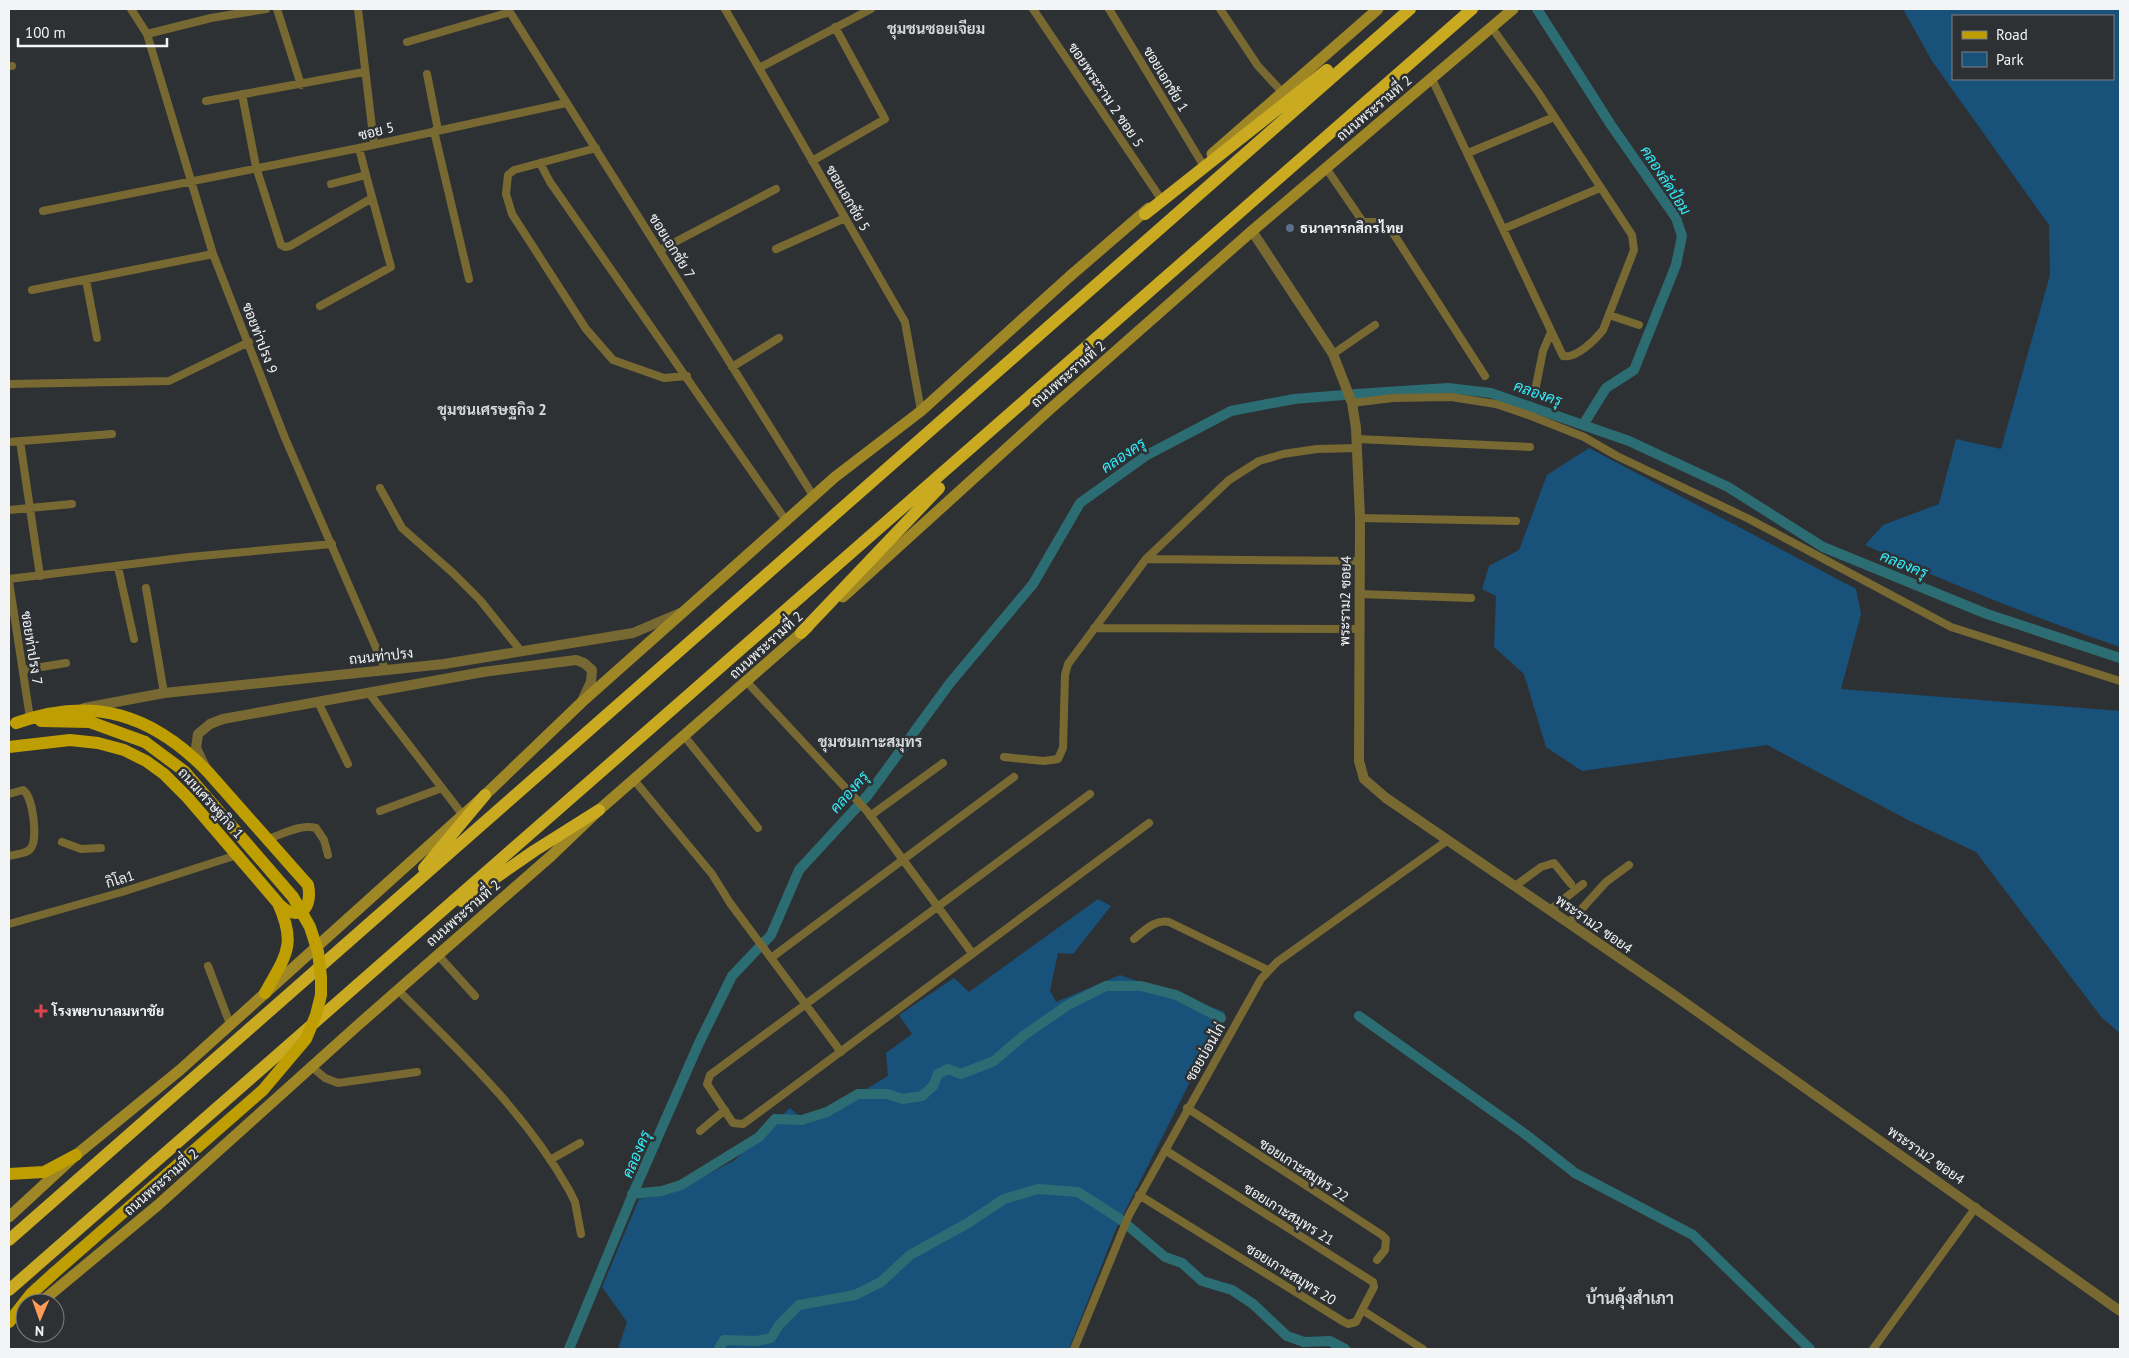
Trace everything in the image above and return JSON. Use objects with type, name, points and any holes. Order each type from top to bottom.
[{"type":"highway","points":[[1145,214],[1404,9]]},
{"type":"highway","points":[[9,1240],[1410,9]]},
{"type":"highway","name":"ถนนพระรามที่ 2","points":[[9,1290],[405,940],[994,430],[1472,9]]},
{"type":"highway","points":[[801,633],[994,430]]},
{"type":"highway","points":[[398,899],[485,795]]},
{"type":"highway","points":[[405,940],[534,851],[599,810]]},
{"type":"main road","points":[[9,1217],[76,1155],[180,1070],[485,795],[582,702],[835,477],[921,411],[1068,277],[1145,214],[1159,196],[1202,163],[1378,9]]},
{"type":"main road","name":"ถนนพระรามที่ 2","points":[[52,1293],[158,1205],[551,856],[599,810],[685,737],[1049,410],[1252,231],[1512,9]]},
{"type":"main road","name":"ถนนท่าปรง","points":[[13,724],[30,718],[73,710],[107,713],[146,723],[178,744],[208,772],[308,885],[310,895],[308,904],[303,911],[289,912],[278,903]]},
{"type":"main road","points":[[9,1322],[31,1294],[263,1090],[306,1039],[316,1015],[321,995],[318,952],[310,927],[293,897],[184,771],[145,742],[90,722],[39,721],[13,724]]},
{"type":"main road","name":"ถนนเศรษฐกิจ 1","points":[[9,747],[70,740],[98,743],[124,750],[146,760],[164,774],[188,798],[278,903],[288,924],[288,945],[265,992]]},
{"type":"main road","points":[[9,1174],[44,1172],[76,1155]]},
{"type":"street","name":"ซอยท่าปรง 9","points":[[131,9],[147,34],[214,254],[285,438],[386,670]]},
{"type":"street","points":[[211,9],[211,18]]},
{"type":"street","points":[[147,34],[211,18],[266,9]]},
{"type":"street","points":[[277,9],[301,85]]},
{"type":"street","points":[[358,9],[374,144]]},
{"type":"street","name":"ซอยเอกชัย 5","points":[[725,9],[905,322],[921,411]]},
{"type":"street","points":[[759,68],[871,9]]},
{"type":"street","name":"ซอยพระราม 2 ซอย 5","points":[[1033,9],[1159,196]]},
{"type":"street","name":"ซอยเอกชัย 1","points":[[1109,9],[1202,163]]},
{"type":"street","points":[[1220,9],[1258,66],[1282,93]]},
{"type":"street","points":[[407,42],[509,11]]},
{"type":"street","name":"ซอยเอกชัย 7","points":[[509,11],[814,497]]},
{"type":"street","points":[[812,161],[885,119],[835,27]]},
{"type":"street","points":[[1432,79],[1562,356],[1567,357],[1596,339],[1604,330],[1634,250],[1634,242],[1554,117],[1492,28]]},
{"type":"street","points":[[206,100],[301,85],[364,72]]},
{"type":"street","points":[[427,74],[436,131],[469,279]]},
{"type":"street","points":[[242,94],[256,167],[282,245],[285,247],[372,198]]},
{"type":"street","name":"ซอย 5","points":[[43,211],[192,182],[256,167],[359,148],[566,102]]},
{"type":"street","points":[[1468,154],[1554,117]]},
{"type":"street","points":[[320,306],[391,267],[359,148]]},
{"type":"street","points":[[596,148],[514,170],[508,176],[506,194],[512,214],[586,329],[613,360],[664,378],[687,376]]},
{"type":"street","points":[[540,163],[550,182],[687,376],[786,522]]},
{"type":"street","points":[[1326,168],[1363,222],[1379,222],[1393,233],[1485,376]]},
{"type":"street","points":[[331,184],[366,175]]},
{"type":"street","points":[[1503,229],[1600,188]]},
{"type":"street","points":[[660,250],[776,189]]},
{"type":"street","points":[[776,249],[845,218]]},
{"type":"street","points":[[1252,231],[1333,354],[1375,326]]},
{"type":"street","points":[[32,290],[214,254]]},
{"type":"street","points":[[86,280],[97,338]]},
{"type":"street","points":[[1609,315],[1639,325]]},
{"type":"street","points":[[1534,396],[1543,351],[1551,332]]},
{"type":"street","points":[[732,366],[779,338]]},
{"type":"street","points":[[9,384],[169,381],[249,342]]},
{"type":"street","name":"พระราม2 ซอย4","points":[[1333,354],[1345,381],[1351,401],[1357,444],[1360,518],[1358,630],[1359,761],[1364,779],[1376,791],[1976,1206],[2120,1310]]},
{"type":"street","points":[[1351,401],[1451,397],[1496,404],[1531,416],[1584,437],[1617,456],[1749,519],[1951,627],[2120,681]]},
{"type":"street","points":[[9,442],[112,434]]},
{"type":"street","points":[[20,441],[28,508],[40,576]]},
{"type":"street","points":[[1004,758],[1052,761],[1061,754],[1068,664],[1146,559],[1229,480],[1258,461],[1283,454],[1357,444],[1530,447]]},
{"type":"street","points":[[380,488],[402,528],[453,573],[480,600],[521,651]]},
{"type":"street","points":[[9,510],[72,504]]},
{"type":"street","points":[[1360,518],[1516,521]]},
{"type":"street","points":[[9,580],[118,566],[332,544]]},
{"type":"street","points":[[1146,559],[1360,561]]},
{"type":"street","points":[[118,566],[134,639]]},
{"type":"street","name":"ซอยท่าปรง 7","points":[[9,580],[30,718]]},
{"type":"street","points":[[146,588],[164,693]]},
{"type":"street","points":[[1359,594],[1471,598]]},
{"type":"street","name":"ถนนท่าปรง","points":[[73,710],[164,693],[444,664],[633,633],[686,609]]},
{"type":"street","points":[[1094,628],[1358,630]]},
{"type":"street","name":"ถนนท่าปรง","points":[[208,772],[196,748],[198,734],[204,728],[223,719],[492,671],[576,660],[584,663],[592,670],[591,682],[582,702]]},
{"type":"street","points":[[23,670],[66,663]]},
{"type":"street","points":[[747,682],[858,800],[972,953]]},
{"type":"street","points":[[369,693],[462,814]]},
{"type":"street","points":[[318,702],[348,764]]},
{"type":"street","points":[[685,737],[758,828]]},
{"type":"street","points":[[868,813],[943,763]]},
{"type":"street","points":[[769,955],[1014,778]]},
{"type":"street","points":[[634,780],[712,874],[730,903],[759,940],[804,1006],[840,1052]]},
{"type":"street","points":[[380,811],[442,788]]},
{"type":"street","points":[[9,794],[23,790],[27,793],[32,803],[34,842],[26,852],[9,856]]},
{"type":"street","points":[[1090,794],[936,906],[710,1075],[707,1084],[733,1123],[743,1124],[1149,823]]},
{"type":"street","points":[[268,839],[310,826],[316,828],[324,840],[328,854]]},
{"type":"street","name":"ซอยบ่อนไก่","points":[[1074,1349],[1120,1234],[1139,1195],[1254,989],[1268,970],[1448,840]]},
{"type":"street","points":[[62,842],[81,849],[101,848]]},
{"type":"street","name":"กิโล1","points":[[9,924],[122,892],[237,855]]},
{"type":"street","points":[[1515,886],[1542,867],[1554,863],[1571,884]]},
{"type":"street","points":[[1568,924],[1606,882],[1629,865]]},
{"type":"street","points":[[1550,910],[1583,884]]},
{"type":"street","points":[[1134,939],[1162,920],[1268,970]]},
{"type":"street","points":[[438,955],[475,996]]},
{"type":"street","points":[[208,966],[230,1024]]},
{"type":"street","points":[[398,990],[473,1065],[519,1115],[550,1160],[574,1202],[581,1234]]},
{"type":"street","points":[[312,1067],[325,1078],[338,1083],[417,1072]]},
{"type":"street","name":"ซอยเกาะสมุทร 22","points":[[1187,1108],[1386,1239],[1387,1244],[1377,1260]]},
{"type":"street","points":[[700,1131],[725,1110]]},
{"type":"street","points":[[550,1160],[580,1143]]},
{"type":"street","name":"ซอยเกาะสมุทร 21","points":[[1165,1150],[1374,1282],[1374,1287],[1362,1310]]},
{"type":"street","name":"ซอยเกาะสมุทร 20","points":[[1139,1195],[1344,1322],[1348,1324],[1356,1322],[1362,1310]]},
{"type":"street","points":[[1873,1349],[1976,1206]]},
{"type":"street","points":[[1362,1310],[1423,1349]]},
{"type":"green space","points":[[1903,9],[2120,9],[2120,647],[1991,599],[1865,545],[1883,525],[1939,504],[1956,439],[2001,449],[2050,275],[2049,225],[1932,61]]},
{"type":"green space","points":[[1589,448],[1856,589],[1861,614],[1841,689],[2120,711],[2120,1033],[2102,1018],[1976,852],[1910,821],[1767,745],[1582,771],[1546,747],[1524,674],[1494,647],[1496,596],[1482,589],[1489,566],[1519,550],[1547,475]]},
{"type":"green space","points":[[1098,899],[1111,906],[1073,954],[1058,953],[1050,991],[1056,1002],[1120,975],[1225,1012],[1115,1231],[1069,1349],[618,1349],[627,1322],[602,1287],[639,1199],[670,1194],[735,1160],[790,1108],[808,1124],[888,1076],[886,1053],[912,1034],[899,1015],[954,978],[969,992]]},
{"type":"waterway","name":"คลองลัดป้อม","points":[[1537,9],[1611,125],[1676,218],[1682,236],[1676,265],[1634,370],[1606,388],[1583,425]]},
{"type":"waterway","name":"คลองครุ","points":[[569,1349],[635,1189],[699,1043],[732,976],[771,935],[799,870],[868,795],[950,683],[1033,584],[1080,503],[1147,455],[1231,411],[1294,399],[1356,394],[1448,388],[1491,393],[1629,441],[1728,487],[1823,547],[1987,614],[2120,658]]},
{"type":"waterway","points":[[632,1194],[662,1191],[681,1185],[759,1137],[775,1119],[802,1120],[827,1112],[858,1094],[887,1094],[903,1099],[922,1096],[933,1086],[938,1074],[948,1069],[961,1074],[994,1061],[1023,1036],[1068,1005],[1106,986],[1141,986],[1176,995],[1221,1018]]},
{"type":"waterway","points":[[1359,1016],[1525,1134],[1575,1173],[1693,1235],[1810,1349]]},
{"type":"waterway","points":[[719,1349],[724,1340],[757,1341],[771,1338],[779,1325],[799,1305],[855,1295],[881,1282],[910,1255],[968,1223],[1004,1199],[1038,1189],[1078,1192],[1120,1219],[1165,1257],[1182,1263],[1202,1281],[1232,1290],[1253,1304],[1287,1336],[1304,1342],[1330,1341],[1345,1349]]},
{"type":"place","name":"ธนาคารกสิกรไทย","points":[[1290,228]]},
{"type":"place","name":"โรงพยาบาลมหาชัย","points":[[41,1011]]},
{"type":"district","name":"ชุมชนซอยเจียม","points":[[936,28]]},
{"type":"district","name":"ชุมชนเศรษฐกิจ 2","points":[[492,409]]},
{"type":"district","name":"ชุมชนเกาะสมุทร","points":[[870,741]]},
{"type":"district","name":"บ้านคุ้งสำเภา","points":[[1630,1298]]}]
